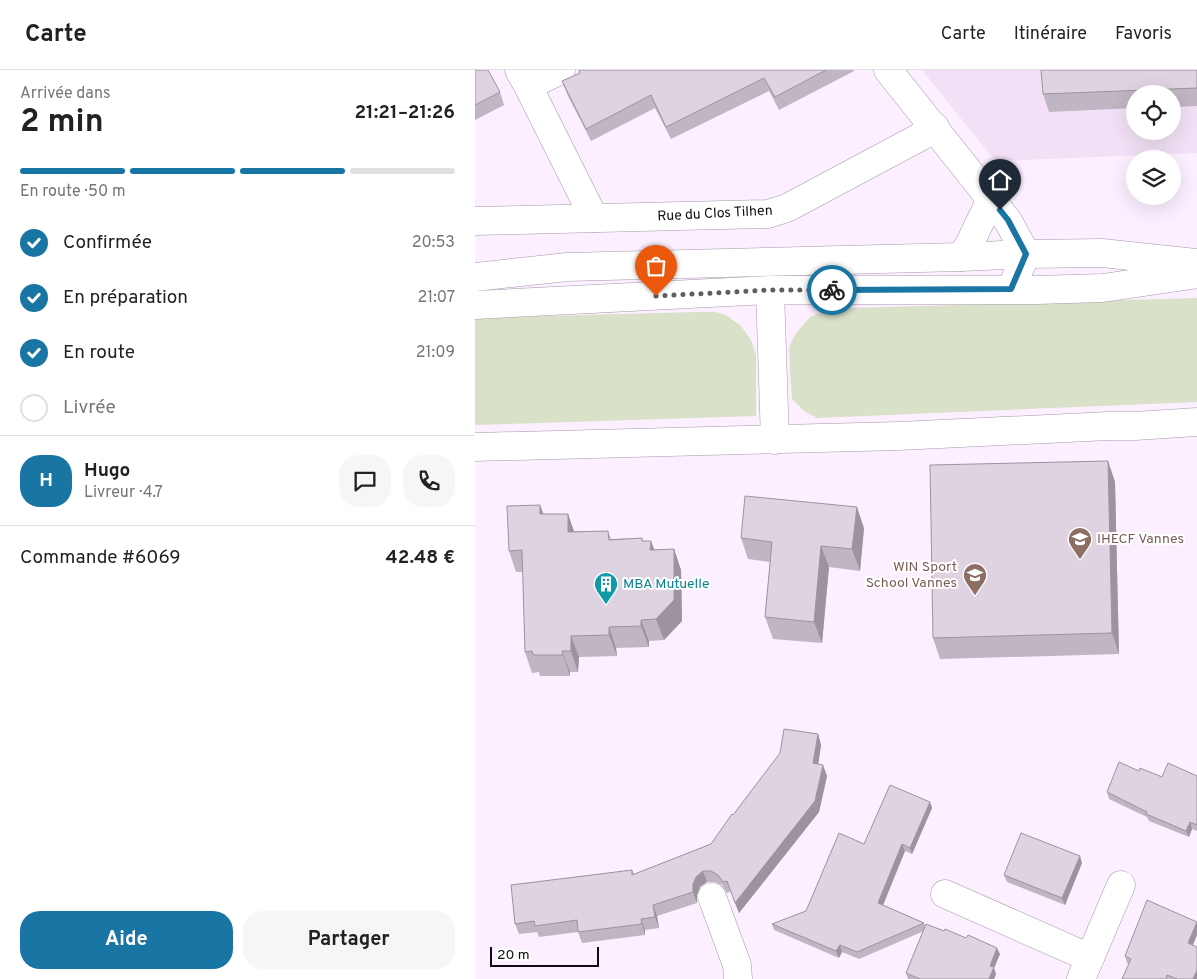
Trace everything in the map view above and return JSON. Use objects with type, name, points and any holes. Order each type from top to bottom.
[{"type":"street","points":[[561,70],[524,78],[594,218]]},
{"type":"street","points":[[888,70],[1008,220],[1026,254]]},
{"type":"street","name":"Rue du Clos Tilhen","points":[[475,221],[768,214],[787,208],[935,128]]},
{"type":"street","points":[[961,257],[991,199]]},
{"type":"street","points":[[475,277],[567,267],[1026,254],[1102,253],[1197,263]]},
{"type":"street","points":[[1011,289],[1026,254]]},
{"type":"street","points":[[475,305],[770,290],[1037,290],[1103,288],[1197,274]]},
{"type":"street","points":[[770,290],[775,440]]},
{"type":"street","points":[[475,447],[899,436],[1197,422]]},
{"type":"street","points":[[945,894],[1086,968],[1121,885]]},
{"type":"street","points":[[712,897],[737,965],[738,979]]},
{"type":"shaded area","points":[[922,70],[1197,70],[1197,153],[1181,154],[1181,150],[1126,150],[1126,156],[995,161]]},
{"type":"green space","points":[[1197,298],[1197,402],[817,418],[804,411],[792,399],[789,347],[796,333],[810,317],[827,310]]},
{"type":"green space","points":[[716,312],[726,315],[741,326],[751,340],[756,355],[756,416],[475,425],[475,318]]},
{"type":"building","points":[[475,70],[488,70],[500,92],[475,105]]},
{"type":"building","points":[[579,70],[826,70],[775,97],[764,78],[666,127],[651,95],[586,129],[562,81],[580,73]]},
{"type":"building","points":[[1041,70],[1197,70],[1197,88],[1181,89],[1181,85],[1126,85],[1126,91],[1043,94]]},
{"type":"building","points":[[1108,461],[1112,633],[933,638],[930,465]]},
{"type":"building","points":[[745,496],[857,507],[852,549],[821,546],[814,622],[765,617],[772,542],[741,538]]},
{"type":"building","name":"MBA Mutuelle","points":[[540,505],[540,514],[568,514],[568,532],[608,531],[609,540],[642,538],[642,541],[651,541],[650,550],[674,549],[674,600],[656,619],[641,620],[641,626],[609,627],[609,635],[571,636],[571,651],[562,651],[563,655],[533,655],[532,651],[525,652],[522,550],[509,551],[507,506]]},
{"type":"building","points":[[784,729],[818,734],[813,763],[823,765],[815,801],[735,903],[727,881],[723,882],[718,875],[711,871],[703,871],[696,877],[693,884],[693,892],[653,905],[655,917],[641,919],[642,924],[578,932],[577,920],[535,926],[534,921],[515,924],[511,885],[632,870],[632,875],[711,844],[780,753]]},
{"type":"building","points":[[1119,762],[1139,771],[1140,768],[1162,777],[1168,763],[1197,776],[1197,825],[1190,822],[1186,831],[1146,814],[1147,812],[1107,792]]},
{"type":"building","points":[[890,785],[930,802],[910,848],[902,844],[878,903],[924,923],[857,952],[840,945],[836,951],[772,924],[806,911],[839,833],[864,844]]},
{"type":"building","points":[[1021,833],[1080,856],[1062,898],[1004,875]]},
{"type":"building","points":[[1147,900],[1197,922],[1188,943],[1197,947],[1197,970],[1193,979],[1177,979],[1167,975],[1166,979],[1122,979],[1131,959],[1125,956]]},
{"type":"building","points":[[926,924],[944,931],[945,929],[966,938],[968,935],[997,948],[990,966],[994,967],[989,979],[920,979],[906,973]]},
{"type":"way so far","points":[[656,296],[770,290],[832,290]]},
{"type":"place","name":"IHECF Vannes","points":[[1080,560]]},
{"type":"place","name":"WIN Sport School Vannes","points":[[975,596]]},
{"type":"place","name":"MBA Mutuelle","points":[[606,605]]},
{"type":"route","points":[[832,290],[1011,289],[1026,254],[1008,220],[1000,210]]}]
